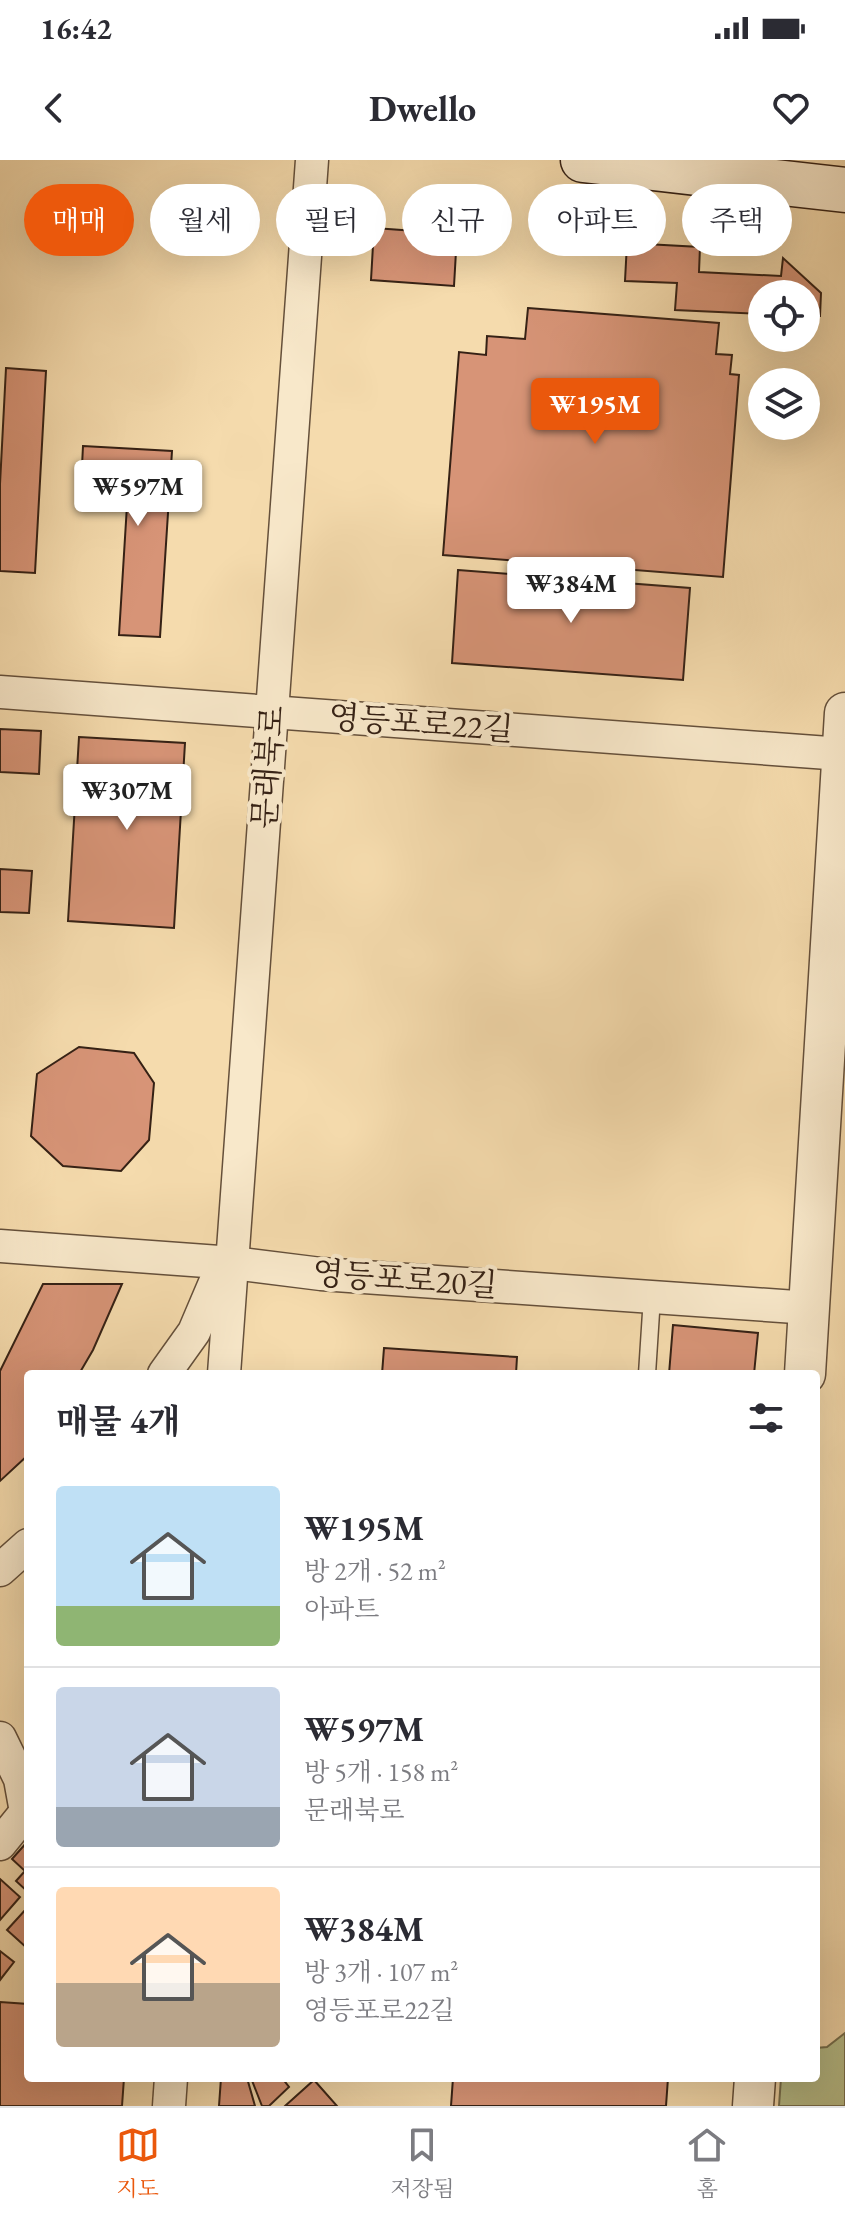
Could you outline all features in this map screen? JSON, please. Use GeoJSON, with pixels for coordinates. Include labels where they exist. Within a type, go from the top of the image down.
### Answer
{"type":"FeatureCollection","features":[{"type":"Feature","properties":{"kind":"main road"},"geometry":{"type":"LineString","coordinates":[[583,160],[845,190]]}},
{"type":"Feature","properties":{"kind":"street","name":"문래북로"},"geometry":{"type":"LineString","coordinates":[[224,1370],[312,160]]}},
{"type":"Feature","properties":{"kind":"street","name":"영등포로22길"},"geometry":{"type":"LineString","coordinates":[[0,692],[842,754]]}},
{"type":"Feature","properties":{"kind":"street"},"geometry":{"type":"LineString","coordinates":[[805,1370],[845,713]]}},
{"type":"Feature","properties":{"kind":"street","name":"영등포로20길"},"geometry":{"type":"LineString","coordinates":[[0,1246],[233,1263],[321,1274],[810,1308]]}},
{"type":"Feature","properties":{"kind":"street"},"geometry":{"type":"LineString","coordinates":[[167,1370],[194,1332],[220,1271],[233,1263]]}},
{"type":"Feature","properties":{"kind":"street"},"geometry":{"type":"LineString","coordinates":[[0,1570],[24,1550]]}},
{"type":"Feature","properties":{"kind":"street"},"geometry":{"type":"LineString","coordinates":[[0,1738],[20,1779],[24,1798]]}},
{"type":"Feature","properties":{"kind":"street"},"geometry":{"type":"LineString","coordinates":[[0,1844],[24,1816]]}},
{"type":"Feature","properties":{"kind":"street"},"geometry":{"type":"LineString","coordinates":[[169,2106],[171,2082]]}},
{"type":"Feature","properties":{"kind":"street"},"geometry":{"type":"LineString","coordinates":[[753,2106],[755,2082]]}},
{"type":"Feature","properties":{"kind":"lane"},"geometry":{"type":"LineString","coordinates":[[647,1370],[652,1297]]}},
{"type":"Feature","properties":{"kind":"green space"},"geometry":{"type":"Polygon","coordinates":[[[845,2033],[845,2106],[779,2106],[781,2082],[820,2082],[820,2048],[827,2047],[845,2033]]]}},
{"type":"Feature","properties":{"kind":"building"},"geometry":{"type":"Polygon","coordinates":[[[386,229],[402,230],[402,256],[456,256],[454,286],[371,280],[372,256],[386,256],[386,229]]]}},
{"type":"Feature","properties":{"kind":"building"},"geometry":{"type":"Polygon","coordinates":[[[666,245],[682,246],[682,256],[700,256],[699,272],[781,276],[783,258],[807,280],[748,280],[748,313],[675,310],[677,283],[625,281],[626,256],[666,256],[666,245]]]}},
{"type":"Feature","properties":{"kind":"building"},"geometry":{"type":"Polygon","coordinates":[[[528,308],[719,323],[716,354],[732,355],[730,374],[739,375],[723,577],[443,555],[459,352],[486,355],[487,336],[525,339],[528,308]]]}},
{"type":"Feature","properties":{"kind":"building"},"geometry":{"type":"Polygon","coordinates":[[[6,368],[46,371],[35,573],[0,571],[0,484],[6,368]]]}},
{"type":"Feature","properties":{"kind":"building"},"geometry":{"type":"Polygon","coordinates":[[[83,446],[172,451],[160,637],[119,635],[128,489],[81,486],[83,446]]]}},
{"type":"Feature","properties":{"kind":"building"},"geometry":{"type":"Polygon","coordinates":[[[458,570],[690,588],[683,680],[452,663],[458,570]]]}},
{"type":"Feature","properties":{"kind":"building"},"geometry":{"type":"Polygon","coordinates":[[[0,729],[41,731],[39,774],[0,772],[0,729]]]}},
{"type":"Feature","properties":{"kind":"building"},"geometry":{"type":"Polygon","coordinates":[[[79,737],[185,743],[174,928],[68,921],[79,737]]]}},
{"type":"Feature","properties":{"kind":"building"},"geometry":{"type":"Polygon","coordinates":[[[0,869],[32,871],[29,913],[0,912],[0,869]]]}},
{"type":"Feature","properties":{"kind":"building"},"geometry":{"type":"Polygon","coordinates":[[[79,1047],[134,1053],[154,1083],[149,1140],[121,1171],[63,1166],[31,1136],[37,1074],[79,1047]]]}},
{"type":"Feature","properties":{"kind":"building"},"geometry":{"type":"Polygon","coordinates":[[[43,1284],[122,1284],[81,1370],[24,1370],[24,1459],[0,1481],[0,1371],[43,1284]]]}},
{"type":"Feature","properties":{"kind":"building"},"geometry":{"type":"Polygon","coordinates":[[[673,1325],[758,1333],[754,1370],[669,1370],[673,1325]]]}},
{"type":"Feature","properties":{"kind":"building"},"geometry":{"type":"Polygon","coordinates":[[[384,1348],[517,1357],[516,1370],[382,1370],[384,1348]]]}},
{"type":"Feature","properties":{"kind":"building"},"geometry":{"type":"Polygon","coordinates":[[[24,1846],[24,1870],[12,1859],[24,1846]]]}},
{"type":"Feature","properties":{"kind":"building"},"geometry":{"type":"Polygon","coordinates":[[[24,1872],[24,1888],[16,1881],[24,1872]]]}},
{"type":"Feature","properties":{"kind":"building"},"geometry":{"type":"Polygon","coordinates":[[[0,1879],[20,1897],[0,1920],[0,1879]]]}},
{"type":"Feature","properties":{"kind":"building"},"geometry":{"type":"Polygon","coordinates":[[[24,1911],[24,1945],[7,1930],[24,1911]]]}},
{"type":"Feature","properties":{"kind":"building"},"geometry":{"type":"Polygon","coordinates":[[[0,1951],[14,1962],[0,1980],[0,1951]]]}},
{"type":"Feature","properties":{"kind":"building"},"geometry":{"type":"Polygon","coordinates":[[[0,2002],[24,2004],[24,2082],[124,2082],[122,2106],[0,2106],[0,2002]]]}},
{"type":"Feature","properties":{"kind":"building"},"geometry":{"type":"Polygon","coordinates":[[[221,2082],[248,2082],[255,2106],[219,2106],[221,2082]]]}},
{"type":"Feature","properties":{"kind":"building"},"geometry":{"type":"Polygon","coordinates":[[[253,2082],[285,2082],[289,2087],[269,2106],[262,2106],[253,2082]]]}},
{"type":"Feature","properties":{"kind":"building"},"geometry":{"type":"Polygon","coordinates":[[[312,2082],[316,2082],[337,2106],[285,2106],[312,2082]]]}},
{"type":"Feature","properties":{"kind":"building"},"geometry":{"type":"Polygon","coordinates":[[[453,2082],[668,2082],[666,2106],[451,2106],[453,2082]]]}}]}
